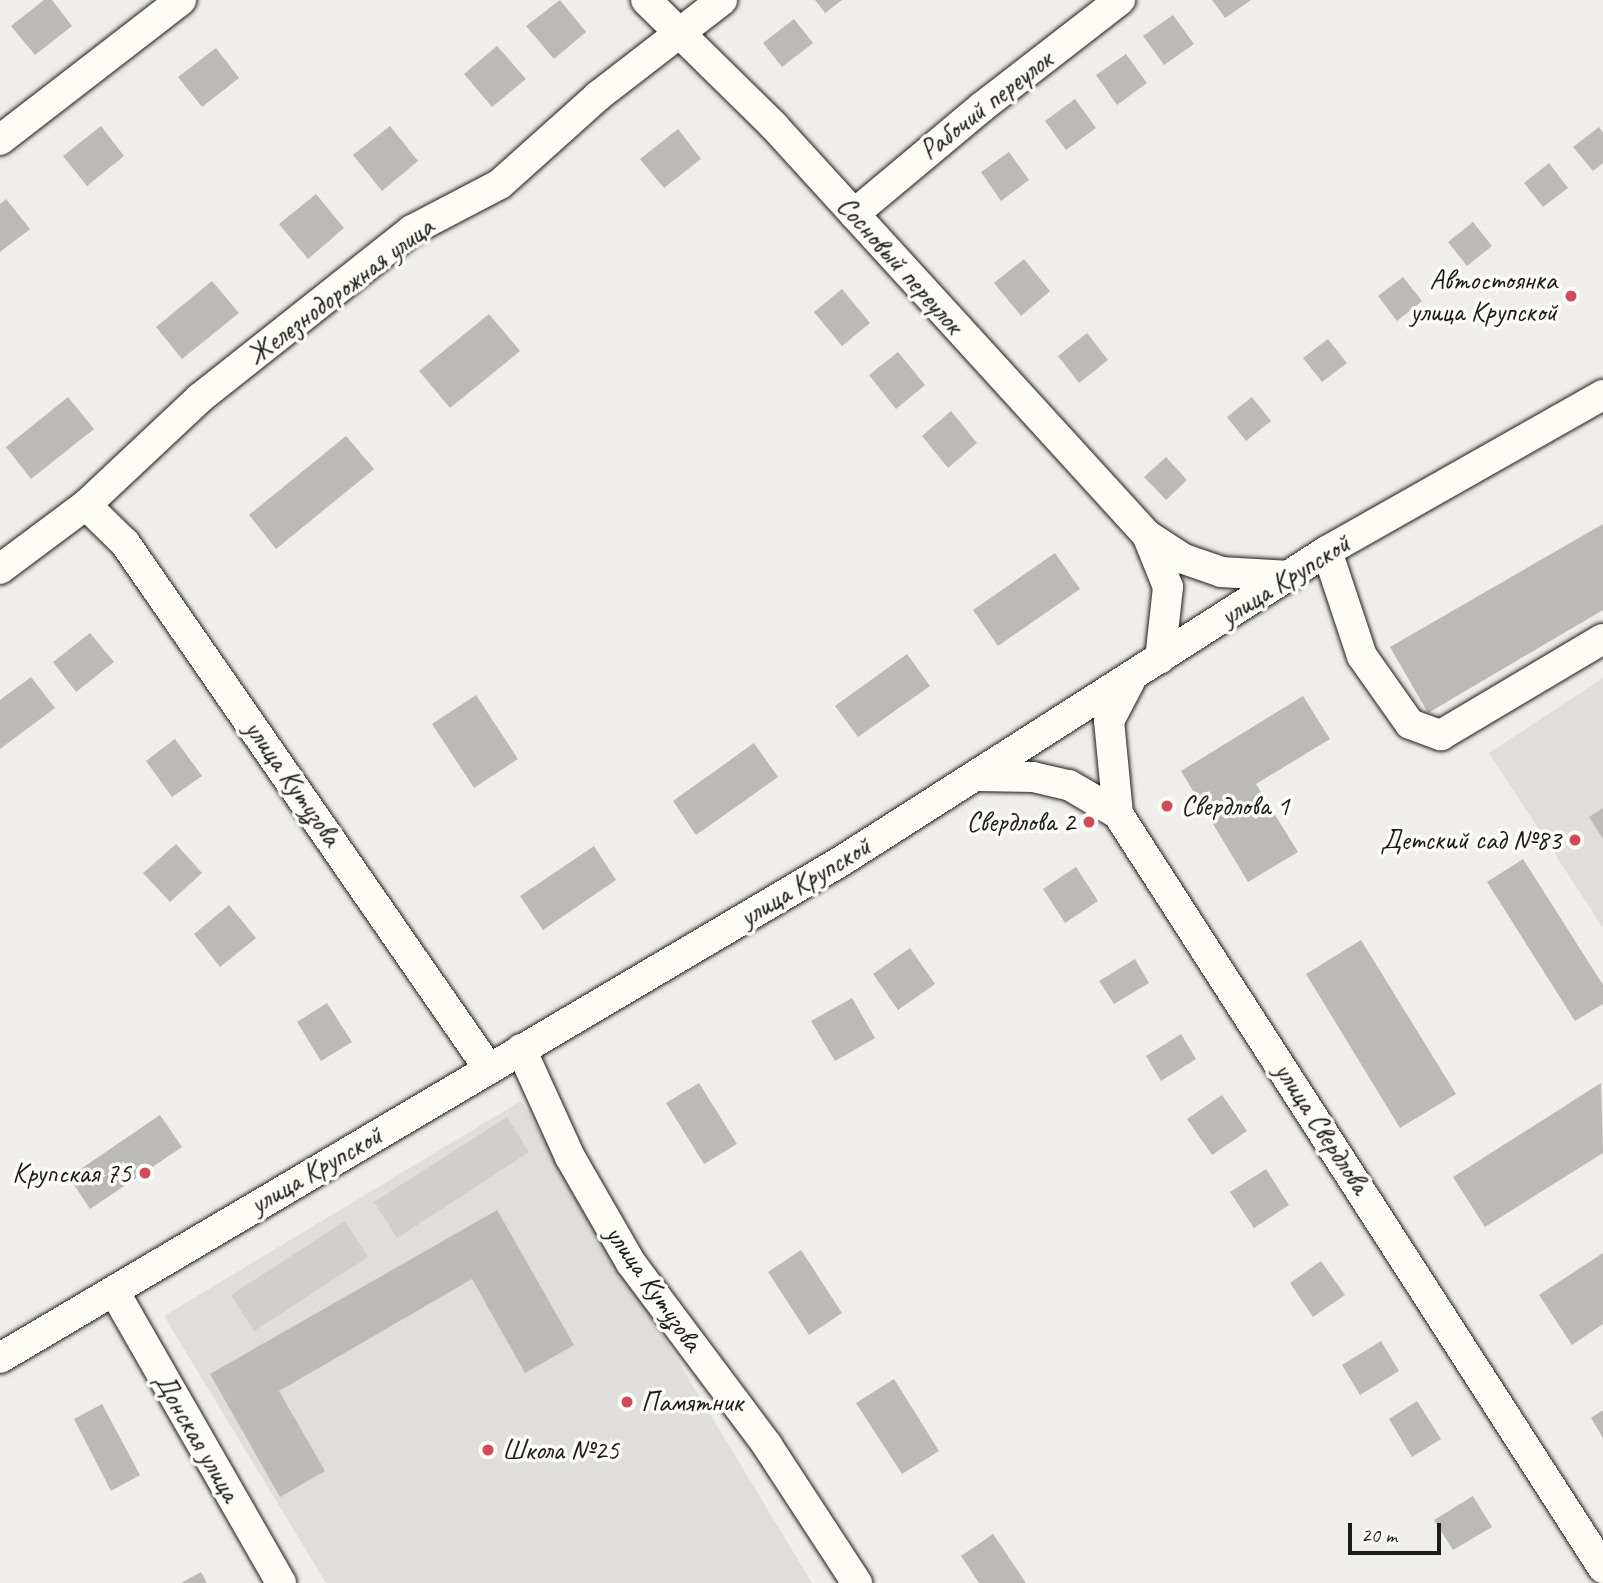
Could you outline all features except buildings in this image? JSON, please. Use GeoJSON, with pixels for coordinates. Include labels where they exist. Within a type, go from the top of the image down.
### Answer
{"type":"FeatureCollection","features":[{"type":"Feature","properties":{"kind":"street"},"geometry":{"type":"LineString","coordinates":[[0,141],[181,0]]}},
{"type":"Feature","properties":{"kind":"street","name":"Сосновый переулок"},"geometry":{"type":"LineString","coordinates":[[646,0],[774,126],[1147,535],[1184,559],[1221,572],[1290,576]]}},
{"type":"Feature","properties":{"kind":"street","name":"Железнодорожная улица"},"geometry":{"type":"LineString","coordinates":[[0,569],[86,505],[200,398],[412,230],[500,184],[677,31],[722,0]]}},
{"type":"Feature","properties":{"kind":"street","name":"Рабочий переулок"},"geometry":{"type":"LineString","coordinates":[[854,214],[982,107],[1120,0]]}},
{"type":"Feature","properties":{"kind":"street","name":"улица Крупской"},"geometry":{"type":"LineString","coordinates":[[0,1358],[979,776],[1327,551],[1603,396]]}},
{"type":"Feature","properties":{"kind":"street","name":"улица Кутузова"},"geometry":{"type":"LineString","coordinates":[[86,505],[125,542],[489,1069]]}},
{"type":"Feature","properties":{"kind":"street","name":"Сосновый переулок"},"geometry":{"type":"LineString","coordinates":[[1147,535],[1168,587],[1160,659]]}},
{"type":"Feature","properties":{"kind":"street"},"geometry":{"type":"LineString","coordinates":[[1327,551],[1362,656],[1410,724],[1441,735],[1603,639]]}},
{"type":"Feature","properties":{"kind":"street"},"geometry":{"type":"LineString","coordinates":[[1118,814],[1109,721],[1132,678]]}},
{"type":"Feature","properties":{"kind":"street","name":"улица Свердлова"},"geometry":{"type":"LineString","coordinates":[[979,776],[1033,776],[1069,785],[1118,814],[1603,1568]]}},
{"type":"Feature","properties":{"kind":"street","name":"улица Кутузова"},"geometry":{"type":"LineString","coordinates":[[521,1048],[570,1157],[631,1263],[768,1445],[857,1583]]}},
{"type":"Feature","properties":{"kind":"street","name":"Донская улица"},"geometry":{"type":"LineString","coordinates":[[114,1291],[281,1583]]}},
{"type":"Feature","properties":{"kind":"shaded area","name":"Детский сад №83"},"geometry":{"type":"Polygon","coordinates":[[[1603,678],[1603,928],[1489,753],[1603,678]]]}},
{"type":"Feature","properties":{"kind":"shaded area","name":"Школа №25"},"geometry":{"type":"Polygon","coordinates":[[[521,1101],[812,1583],[326,1583],[164,1316],[521,1101]]]}},
{"type":"Feature","properties":{"kind":"shaded area"},"geometry":{"type":"Polygon","coordinates":[[[507,1117],[529,1152],[397,1238],[374,1202],[507,1117]]]}},
{"type":"Feature","properties":{"kind":"shaded area"},"geometry":{"type":"Polygon","coordinates":[[[345,1221],[368,1257],[254,1331],[231,1295],[345,1221]]]}},
{"type":"Feature","properties":{"kind":"place","name":"Автостоянка улица Крупской"},"geometry":{"type":"Point","coordinates":[1571,296]}},
{"type":"Feature","properties":{"kind":"place","name":"Свердлова 1"},"geometry":{"type":"Point","coordinates":[1167,806]}},
{"type":"Feature","properties":{"kind":"place","name":"Свердлова 2"},"geometry":{"type":"Point","coordinates":[1089,822]}},
{"type":"Feature","properties":{"kind":"place","name":"Детский сад №83"},"geometry":{"type":"Point","coordinates":[1575,840]}},
{"type":"Feature","properties":{"kind":"place","name":"Крупская 75"},"geometry":{"type":"Point","coordinates":[145,1173]}},
{"type":"Feature","properties":{"kind":"place","name":"Памятник"},"geometry":{"type":"Point","coordinates":[627,1402]}},
{"type":"Feature","properties":{"kind":"place","name":"Школа №25"},"geometry":{"type":"Point","coordinates":[488,1450]}}]}
